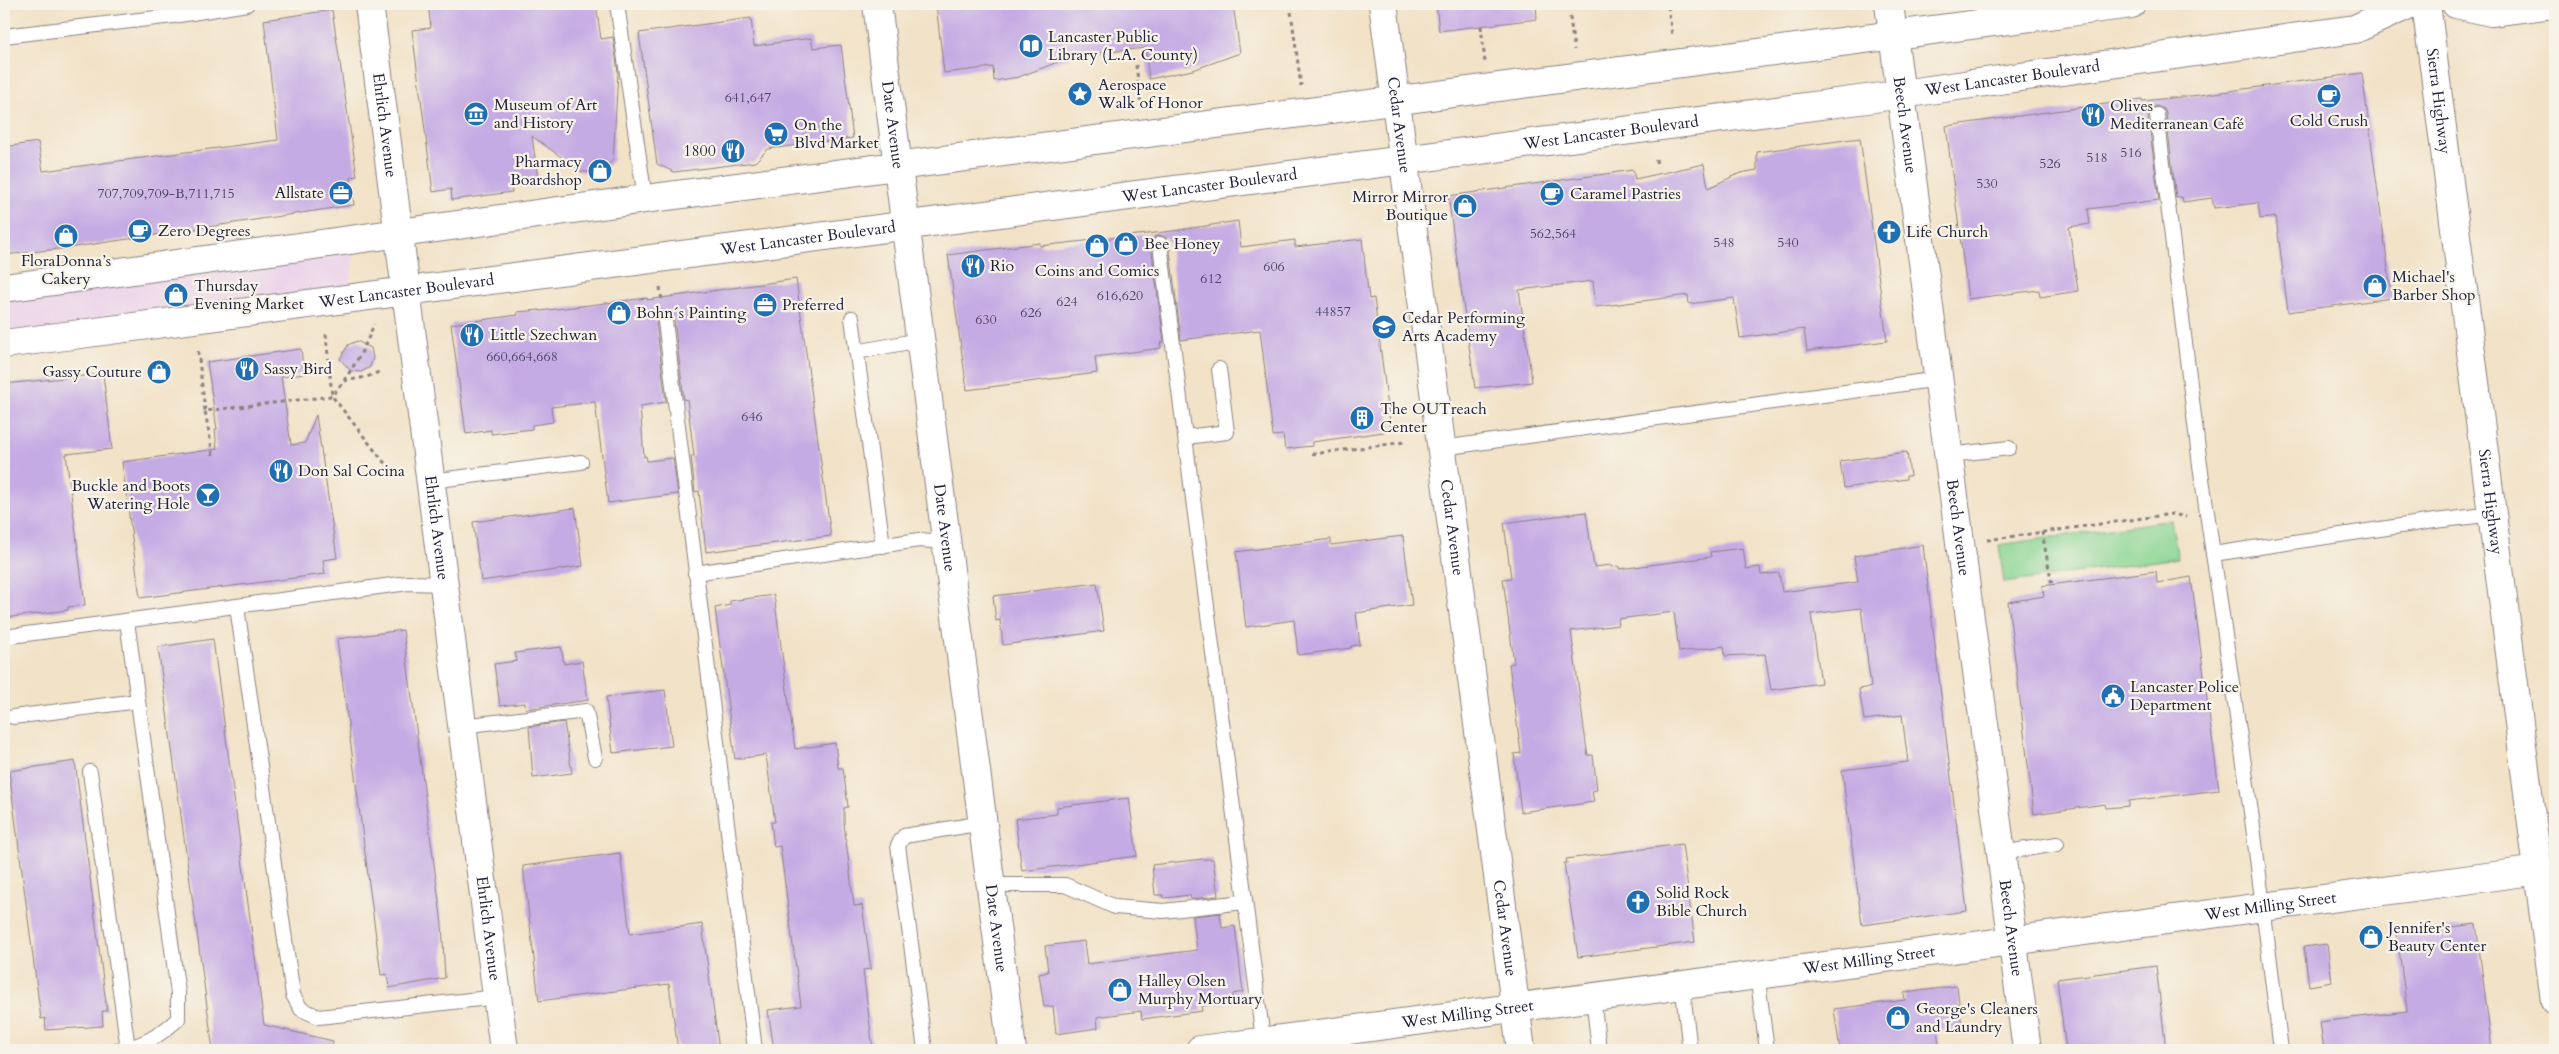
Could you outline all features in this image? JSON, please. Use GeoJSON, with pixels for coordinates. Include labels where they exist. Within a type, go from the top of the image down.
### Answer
{"type":"FeatureCollection","features":[{"type":"Feature","properties":{"kind":"street","name":"Ehrlich Avenue"},"geometry":{"type":"LineString","coordinates":[[369,4],[504,1050]]}},
{"type":"Feature","properties":{"kind":"street","name":"Date Avenue"},"geometry":{"type":"LineString","coordinates":[[876,4],[1012,1050]]}},
{"type":"Feature","properties":{"kind":"street","name":"Cedar Avenue"},"geometry":{"type":"LineString","coordinates":[[1382,4],[1521,1050]]}},
{"type":"Feature","properties":{"kind":"street","name":"Beech Avenue"},"geometry":{"type":"LineString","coordinates":[[1889,4],[1962,544],[2027,1050]]}},
{"type":"Feature","properties":{"kind":"street"},"geometry":{"type":"LineString","coordinates":[[4,288],[645,199],[1395,101],[1894,33],[2131,4]]}},
{"type":"Feature","properties":{"kind":"street","name":"West Lancaster Boulevard"},"geometry":{"type":"LineString","coordinates":[[4,344],[1902,94],[2355,28],[2410,4]]}},
{"type":"Feature","properties":{"kind":"street","name":"Sierra Highway"},"geometry":{"type":"LineString","coordinates":[[2426,4],[2555,1001]]}},
{"type":"Feature","properties":{"kind":"street"},"geometry":{"type":"LineString","coordinates":[[2456,4],[2491,12],[2553,4]]}},
{"type":"Feature","properties":{"kind":"street","name":"West Milling Street"},"geometry":{"type":"LineString","coordinates":[[1200,1050],[1264,1046],[1682,984],[2539,870]]}},
{"type":"Feature","properties":{"kind":"lane"},"geometry":{"type":"LineString","coordinates":[[4,36],[172,10],[247,4]]}},
{"type":"Feature","properties":{"kind":"lane"},"geometry":{"type":"LineString","coordinates":[[617,4],[645,199]]}},
{"type":"Feature","properties":{"kind":"lane"},"geometry":{"type":"LineString","coordinates":[[2157,115],[2208,521],[2252,819],[2281,1050]]}},
{"type":"Feature","properties":{"kind":"lane"},"geometry":{"type":"LineString","coordinates":[[1160,244],[1264,1046]]}},
{"type":"Feature","properties":{"kind":"lane"},"geometry":{"type":"LineString","coordinates":[[852,318],[883,546]]}},
{"type":"Feature","properties":{"kind":"lane"},"geometry":{"type":"LineString","coordinates":[[665,321],[755,1050]]}},
{"type":"Feature","properties":{"kind":"lane"},"geometry":{"type":"LineString","coordinates":[[856,352],[920,340]]}},
{"type":"Feature","properties":{"kind":"lane"},"geometry":{"type":"LineString","coordinates":[[1186,438],[1227,432],[1219,369]]}},
{"type":"Feature","properties":{"kind":"lane"},"geometry":{"type":"LineString","coordinates":[[1442,448],[1939,379]]}},
{"type":"Feature","properties":{"kind":"lane"},"geometry":{"type":"LineString","coordinates":[[1949,455],[2009,448]]}},
{"type":"Feature","properties":{"kind":"lane"},"geometry":{"type":"LineString","coordinates":[[432,481],[581,462]]}},
{"type":"Feature","properties":{"kind":"lane"},"geometry":{"type":"LineString","coordinates":[[2213,554],[2426,522],[2493,514]]}},
{"type":"Feature","properties":{"kind":"lane"},"geometry":{"type":"LineString","coordinates":[[695,573],[919,540],[945,542]]}},
{"type":"Feature","properties":{"kind":"lane"},"geometry":{"type":"LineString","coordinates":[[4,637],[408,583],[445,584]]}},
{"type":"Feature","properties":{"kind":"lane"},"geometry":{"type":"LineString","coordinates":[[237,607],[293,995],[301,1009],[319,1017],[497,997]]}},
{"type":"Feature","properties":{"kind":"lane"},"geometry":{"type":"LineString","coordinates":[[90,772],[122,1050],[156,1038],[178,1019],[178,993],[127,621]]}},
{"type":"Feature","properties":{"kind":"lane"},"geometry":{"type":"LineString","coordinates":[[13,718],[138,701]]}},
{"type":"Feature","properties":{"kind":"lane"},"geometry":{"type":"LineString","coordinates":[[462,726],[586,711],[595,758]]}},
{"type":"Feature","properties":{"kind":"lane"},"geometry":{"type":"LineString","coordinates":[[925,1050],[898,845],[904,836],[983,823]]}},
{"type":"Feature","properties":{"kind":"lane"},"geometry":{"type":"LineString","coordinates":[[2001,853],[2057,844]]}},
{"type":"Feature","properties":{"kind":"lane"},"geometry":{"type":"LineString","coordinates":[[991,885],[1065,885],[1115,908],[1163,911],[1244,902]]}},
{"type":"Feature","properties":{"kind":"lane"},"geometry":{"type":"LineString","coordinates":[[1757,974],[1767,1050]]}},
{"type":"Feature","properties":{"kind":"lane"},"geometry":{"type":"LineString","coordinates":[[1682,984],[1690,1050]]}},
{"type":"Feature","properties":{"kind":"lane"},"geometry":{"type":"LineString","coordinates":[[1592,997],[1598,1050]]}},
{"type":"Feature","properties":{"kind":"path"},"geometry":{"type":"LineString","coordinates":[[1290,4],[1301,86]]}},
{"type":"Feature","properties":{"kind":"path"},"geometry":{"type":"LineString","coordinates":[[1570,16],[1574,51]]}},
{"type":"Feature","properties":{"kind":"path"},"geometry":{"type":"LineString","coordinates":[[1481,26],[1485,62]]}},
{"type":"Feature","properties":{"kind":"path"},"geometry":{"type":"LineString","coordinates":[[1136,65],[1142,106]]}},
{"type":"Feature","properties":{"kind":"path"},"geometry":{"type":"LineString","coordinates":[[1656,159],[1657,167]]}},
{"type":"Feature","properties":{"kind":"path"},"geometry":{"type":"LineString","coordinates":[[205,411],[332,396],[344,381],[367,344],[376,319]]}},
{"type":"Feature","properties":{"kind":"path"},"geometry":{"type":"LineString","coordinates":[[326,334],[332,396],[394,475]]}},
{"type":"Feature","properties":{"kind":"path"},"geometry":{"type":"LineString","coordinates":[[198,351],[205,411],[213,455]]}},
{"type":"Feature","properties":{"kind":"path"},"geometry":{"type":"LineString","coordinates":[[344,381],[367,377],[381,371]]}},
{"type":"Feature","properties":{"kind":"path"},"geometry":{"type":"LineString","coordinates":[[1312,454],[1406,442]]}},
{"type":"Feature","properties":{"kind":"path"},"geometry":{"type":"LineString","coordinates":[[1962,544],[2172,514],[2208,521]]}},
{"type":"Feature","properties":{"kind":"path"},"geometry":{"type":"LineString","coordinates":[[2042,532],[2052,585]]}},
{"type":"Feature","properties":{"kind":"shaded area","name":"Thursday Evening Market"},"geometry":{"type":"Polygon","coordinates":[[[354,253],[348,291],[4,337],[4,300],[354,253]]]}},
{"type":"Feature","properties":{"kind":"green space"},"geometry":{"type":"Polygon","coordinates":[[[2171,520],[2178,558],[2004,583],[1999,545],[2171,520]]]}},
{"type":"Feature","properties":{"kind":"building"},"geometry":{"type":"Polygon","coordinates":[[[428,4],[596,4],[601,39],[613,37],[618,72],[613,160],[602,172],[582,172],[532,136],[538,179],[511,183],[512,192],[452,200],[451,189],[433,192],[412,30],[431,28],[428,4]]]}},
{"type":"Feature","properties":{"kind":"building","name":"Lancaster Public Library (L.A. County)"},"geometry":{"type":"Polygon","coordinates":[[[936,4],[1233,4],[1240,53],[1193,70],[1149,79],[1145,48],[1073,56],[1019,77],[994,81],[993,67],[944,73],[936,4]]]}},
{"type":"Feature","properties":{"kind":"building"},"geometry":{"type":"Polygon","coordinates":[[[1436,4],[1536,4],[1537,19],[1439,31],[1436,4]]]}},
{"type":"Feature","properties":{"kind":"building"},"geometry":{"type":"Polygon","coordinates":[[[332,10],[357,176],[351,177],[354,205],[68,248],[4,255],[4,147],[38,142],[43,171],[278,140],[264,20],[332,10]]]}},
{"type":"Feature","properties":{"kind":"building"},"geometry":{"type":"Polygon","coordinates":[[[751,18],[754,46],[811,38],[813,48],[841,45],[853,138],[768,149],[755,162],[674,172],[657,164],[639,33],[751,18]]]}},
{"type":"Feature","properties":{"kind":"building"},"geometry":{"type":"Polygon","coordinates":[[[2362,73],[2392,298],[2288,312],[2276,217],[2260,219],[2258,203],[2214,208],[2212,198],[2183,202],[2182,197],[2176,198],[2166,114],[2164,109],[2156,106],[2151,108],[2148,116],[2159,200],[2088,209],[2090,224],[2069,227],[2078,291],[2040,297],[2039,290],[1968,299],[1946,126],[2142,99],[2142,101],[2200,95],[2362,73]]]}},
{"type":"Feature","properties":{"kind":"building"},"geometry":{"type":"Polygon","coordinates":[[[1860,138],[1887,341],[1807,351],[1804,329],[1740,338],[1734,298],[1689,304],[1688,295],[1596,307],[1593,281],[1519,290],[1532,382],[1475,388],[1448,196],[1633,170],[1635,179],[1704,164],[1708,188],[1740,173],[1757,170],[1757,152],[1860,138]]]}},
{"type":"Feature","properties":{"kind":"building"},"geometry":{"type":"Polygon","coordinates":[[[1238,221],[1241,247],[1295,240],[1295,247],[1362,239],[1369,299],[1374,298],[1391,431],[1312,442],[1312,446],[1285,449],[1283,435],[1273,436],[1260,330],[1181,340],[1169,243],[1167,238],[1159,235],[1154,237],[1151,245],[1164,342],[1160,343],[1161,348],[1095,357],[1097,373],[967,390],[948,255],[1040,243],[1040,246],[1173,231],[1238,221]]]}},
{"type":"Feature","properties":{"kind":"building"},"geometry":{"type":"Polygon","coordinates":[[[796,279],[831,536],[706,552],[699,491],[695,492],[691,456],[694,456],[687,399],[684,400],[674,320],[668,313],[659,314],[656,322],[666,402],[640,406],[644,457],[646,456],[647,461],[673,458],[678,494],[608,503],[595,402],[551,407],[553,422],[532,425],[532,429],[491,434],[491,430],[466,434],[451,324],[518,315],[517,312],[647,298],[647,300],[796,279]]]}},
{"type":"Feature","properties":{"kind":"building"},"geometry":{"type":"Polygon","coordinates":[[[357,341],[371,348],[373,358],[370,367],[361,372],[351,371],[340,359],[348,345],[357,341]]]}},
{"type":"Feature","properties":{"kind":"building"},"geometry":{"type":"Polygon","coordinates":[[[301,349],[304,374],[281,377],[291,445],[305,443],[316,415],[337,558],[323,560],[325,574],[140,598],[122,462],[217,449],[215,429],[217,429],[207,362],[301,349]]]}},
{"type":"Feature","properties":{"kind":"building"},"geometry":{"type":"Polygon","coordinates":[[[103,374],[112,449],[66,454],[85,605],[68,607],[68,610],[4,618],[4,384],[103,374]]]}},
{"type":"Feature","properties":{"kind":"building"},"geometry":{"type":"Polygon","coordinates":[[[1907,452],[1910,476],[1906,476],[1906,479],[1844,488],[1840,461],[1907,452]]]}},
{"type":"Feature","properties":{"kind":"building"},"geometry":{"type":"Polygon","coordinates":[[[575,508],[583,566],[481,581],[473,522],[575,508]]]}},
{"type":"Feature","properties":{"kind":"building"},"geometry":{"type":"Polygon","coordinates":[[[1586,512],[1594,567],[1611,565],[1611,567],[1619,566],[1619,569],[1711,557],[1710,552],[1743,548],[1746,569],[1760,567],[1761,575],[1779,573],[1782,592],[1858,582],[1854,556],[1923,545],[1967,911],[1862,925],[1842,770],[1908,762],[1902,715],[1864,720],[1859,689],[1871,687],[1861,608],[1811,614],[1821,683],[1771,690],[1765,654],[1725,656],[1724,646],[1679,652],[1674,612],[1618,619],[1619,625],[1571,631],[1586,744],[1588,755],[1593,755],[1597,790],[1592,791],[1594,802],[1521,812],[1514,754],[1521,753],[1509,664],[1514,663],[1503,579],[1511,578],[1504,523],[1586,512]]]}},
{"type":"Feature","properties":{"kind":"building"},"geometry":{"type":"Polygon","coordinates":[[[1403,536],[1412,605],[1356,613],[1360,645],[1351,646],[1351,648],[1298,655],[1294,620],[1246,627],[1236,552],[1331,539],[1331,545],[1403,536]]]}},
{"type":"Feature","properties":{"kind":"building","name":"Lancaster Police Department"},"geometry":{"type":"Polygon","coordinates":[[[2156,571],[2157,583],[2191,577],[2219,790],[2129,801],[2129,806],[2106,808],[2105,804],[2034,814],[2008,602],[2044,596],[2042,586],[2156,571]]]}},
{"type":"Feature","properties":{"kind":"building"},"geometry":{"type":"Polygon","coordinates":[[[1097,583],[1104,631],[1003,645],[1000,620],[996,621],[993,596],[1097,583]]]}},
{"type":"Feature","properties":{"kind":"building"},"geometry":{"type":"Polygon","coordinates":[[[774,595],[795,749],[835,743],[838,768],[843,768],[848,807],[844,808],[844,824],[854,906],[862,905],[871,969],[863,970],[873,1050],[774,1050],[768,1010],[801,1006],[780,846],[774,847],[771,822],[775,822],[766,755],[735,759],[715,608],[730,605],[730,601],[774,595]]]}},
{"type":"Feature","properties":{"kind":"building"},"geometry":{"type":"Polygon","coordinates":[[[403,630],[442,924],[445,978],[389,988],[387,974],[381,975],[337,639],[403,630]]]}},
{"type":"Feature","properties":{"kind":"building"},"geometry":{"type":"Polygon","coordinates":[[[213,639],[264,1025],[333,1041],[332,1050],[213,1050],[158,647],[213,639]]]}},
{"type":"Feature","properties":{"kind":"building"},"geometry":{"type":"Polygon","coordinates":[[[561,647],[564,664],[582,661],[588,700],[526,709],[525,703],[500,706],[494,664],[517,661],[515,653],[561,647]]]}},
{"type":"Feature","properties":{"kind":"building"},"geometry":{"type":"Polygon","coordinates":[[[665,690],[672,746],[613,753],[606,697],[665,690]]]}},
{"type":"Feature","properties":{"kind":"building"},"geometry":{"type":"Polygon","coordinates":[[[564,722],[572,773],[533,778],[529,727],[564,722]]]}},
{"type":"Feature","properties":{"kind":"building"},"geometry":{"type":"Polygon","coordinates":[[[75,761],[107,1011],[102,1011],[103,1026],[46,1030],[45,1018],[41,1019],[9,771],[75,761]]]}},
{"type":"Feature","properties":{"kind":"building"},"geometry":{"type":"Polygon","coordinates":[[[1129,798],[1137,856],[1022,871],[1015,819],[1057,814],[1057,807],[1129,798]]]}},
{"type":"Feature","properties":{"kind":"building"},"geometry":{"type":"Polygon","coordinates":[[[1682,844],[1695,942],[1578,957],[1564,863],[1567,863],[1566,859],[1682,844]]]}},
{"type":"Feature","properties":{"kind":"building"},"geometry":{"type":"Polygon","coordinates":[[[620,853],[630,934],[702,924],[719,1050],[678,1050],[669,984],[539,1001],[523,866],[620,853]]]}},
{"type":"Feature","properties":{"kind":"building"},"geometry":{"type":"Polygon","coordinates":[[[1213,859],[1218,896],[1191,899],[1190,895],[1164,898],[1163,895],[1155,895],[1152,865],[1213,859]]]}},
{"type":"Feature","properties":{"kind":"building","name":"Halley Olsen Murphy Mortuary"},"geometry":{"type":"Polygon","coordinates":[[[1220,913],[1222,928],[1235,926],[1243,992],[1233,994],[1233,1002],[1201,1006],[1202,1011],[1142,1019],[1141,1011],[1097,1017],[1098,1028],[1056,1034],[1053,1006],[1044,1007],[1039,974],[1048,972],[1045,946],[1084,941],[1087,964],[1197,950],[1193,916],[1220,913]]]}},
{"type":"Feature","properties":{"kind":"building"},"geometry":{"type":"Polygon","coordinates":[[[2476,924],[2492,1050],[2324,1050],[2320,1022],[2407,1011],[2397,934],[2476,924]]]}},
{"type":"Feature","properties":{"kind":"building"},"geometry":{"type":"Polygon","coordinates":[[[2327,944],[2332,982],[2309,986],[2304,947],[2327,944]]]}},
{"type":"Feature","properties":{"kind":"building"},"geometry":{"type":"Polygon","coordinates":[[[2156,966],[2166,1050],[2066,1050],[2057,979],[2156,966]]]}},
{"type":"Feature","properties":{"kind":"building","name":"George's Cleaners and Laundry"},"geometry":{"type":"Polygon","coordinates":[[[1957,986],[1962,1027],[1937,1030],[1940,1050],[1840,1050],[1834,1009],[1905,1000],[1904,993],[1957,986]]]}},
{"type":"Feature","properties":{"kind":"place","name":"Lancaster Public Library (L.A. County)"},"geometry":{"type":"Point","coordinates":[1031,46]}},
{"type":"Feature","properties":{"kind":"place","name":"Aerospace Walk of Honor"},"geometry":{"type":"Point","coordinates":[1080,94]}},
{"type":"Feature","properties":{"kind":"place","name":"Cold Crush"},"geometry":{"type":"Point","coordinates":[2329,96]}},
{"type":"Feature","properties":{"kind":"place","name":"Museum of Art and History"},"geometry":{"type":"Point","coordinates":[476,114]}},
{"type":"Feature","properties":{"kind":"place","name":"Olives Mediterranean Café"},"geometry":{"type":"Point","coordinates":[2093,115]}},
{"type":"Feature","properties":{"kind":"place","name":"On the Blvd Market"},"geometry":{"type":"Point","coordinates":[776,134]}},
{"type":"Feature","properties":{"kind":"place","name":"1800"},"geometry":{"type":"Point","coordinates":[733,151]}},
{"type":"Feature","properties":{"kind":"place","name":"Pharmacy Boardshop"},"geometry":{"type":"Point","coordinates":[600,171]}},
{"type":"Feature","properties":{"kind":"place","name":"Allstate"},"geometry":{"type":"Point","coordinates":[341,193]}},
{"type":"Feature","properties":{"kind":"place","name":"Caramel Pastries"},"geometry":{"type":"Point","coordinates":[1552,194]}},
{"type":"Feature","properties":{"kind":"place","name":"Mirror Mirror Boutique"},"geometry":{"type":"Point","coordinates":[1465,206]}},
{"type":"Feature","properties":{"kind":"place","name":"Zero Degrees"},"geometry":{"type":"Point","coordinates":[140,231]}},
{"type":"Feature","properties":{"kind":"place","name":"Life Church"},"geometry":{"type":"Point","coordinates":[1889,232]}},
{"type":"Feature","properties":{"kind":"place","name":"FloraDonna’s Cakery"},"geometry":{"type":"Point","coordinates":[66,236]}},
{"type":"Feature","properties":{"kind":"place","name":"Bee Honey"},"geometry":{"type":"Point","coordinates":[1126,244]}},
{"type":"Feature","properties":{"kind":"place","name":"Coins and Comics"},"geometry":{"type":"Point","coordinates":[1097,246]}},
{"type":"Feature","properties":{"kind":"place","name":"Rio"},"geometry":{"type":"Point","coordinates":[973,266]}},
{"type":"Feature","properties":{"kind":"place","name":"Michael's Barber Shop"},"geometry":{"type":"Point","coordinates":[2375,286]}},
{"type":"Feature","properties":{"kind":"place","name":"Thursday Evening Market"},"geometry":{"type":"Point","coordinates":[176,295]}},
{"type":"Feature","properties":{"kind":"place","name":"Preferred"},"geometry":{"type":"Point","coordinates":[765,305]}},
{"type":"Feature","properties":{"kind":"place","name":"Bohn´s Painting"},"geometry":{"type":"Point","coordinates":[619,313]}},
{"type":"Feature","properties":{"kind":"place","name":"Cedar Performing Arts Academy"},"geometry":{"type":"Point","coordinates":[1384,327]}},
{"type":"Feature","properties":{"kind":"place","name":"Little Szechwan"},"geometry":{"type":"Point","coordinates":[472,335]}},
{"type":"Feature","properties":{"kind":"place","name":"Sassy Bird"},"geometry":{"type":"Point","coordinates":[247,369]}},
{"type":"Feature","properties":{"kind":"place","name":"Gassy Couture"},"geometry":{"type":"Point","coordinates":[159,372]}},
{"type":"Feature","properties":{"kind":"place","name":"The OUTreach Center"},"geometry":{"type":"Point","coordinates":[1362,418]}},
{"type":"Feature","properties":{"kind":"place","name":"Don Sal Cocina"},"geometry":{"type":"Point","coordinates":[281,471]}},
{"type":"Feature","properties":{"kind":"place","name":"Buckle and Boots Watering Hole"},"geometry":{"type":"Point","coordinates":[208,495]}},
{"type":"Feature","properties":{"kind":"place","name":"Lancaster Police Department"},"geometry":{"type":"Point","coordinates":[2113,696]}},
{"type":"Feature","properties":{"kind":"place","name":"Solid Rock Bible Church"},"geometry":{"type":"Point","coordinates":[1638,902]}},
{"type":"Feature","properties":{"kind":"place","name":"Jennifer's Beauty Center"},"geometry":{"type":"Point","coordinates":[2371,937]}},
{"type":"Feature","properties":{"kind":"place","name":"Halley Olsen Murphy Mortuary"},"geometry":{"type":"Point","coordinates":[1120,990]}},
{"type":"Feature","properties":{"kind":"place","name":"George's Cleaners and Laundry"},"geometry":{"type":"Point","coordinates":[1898,1018]}}]}
